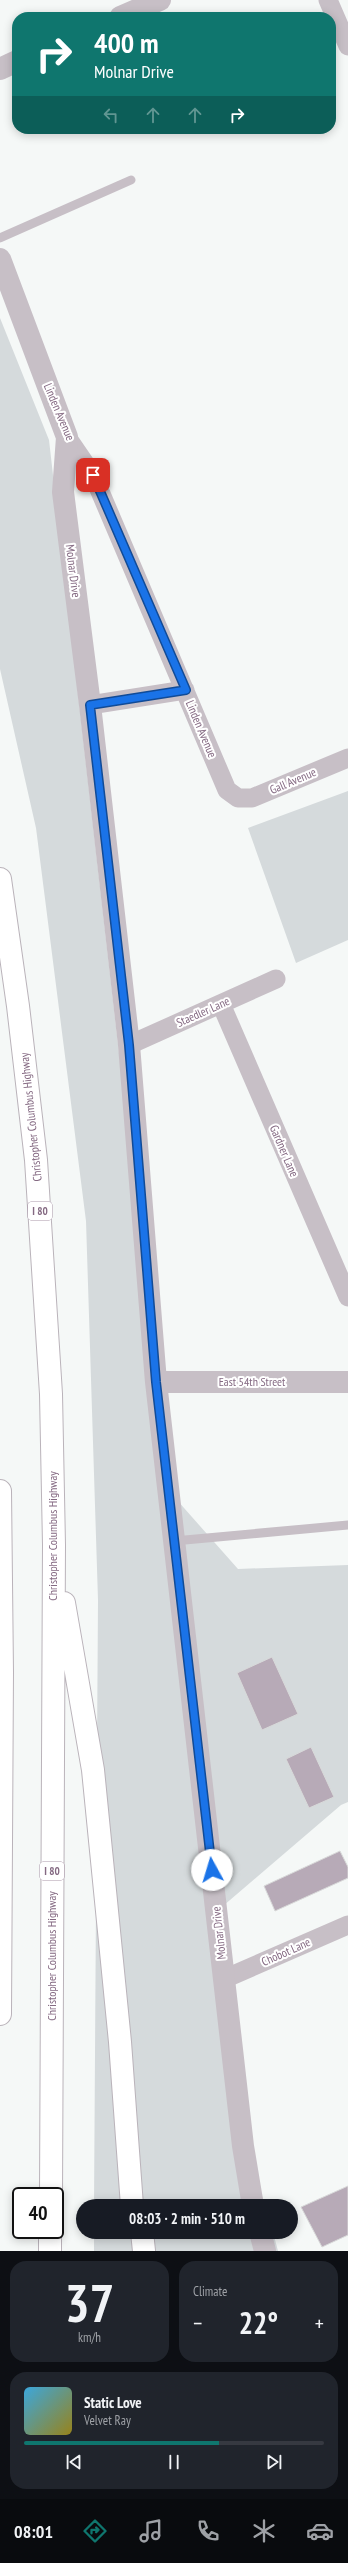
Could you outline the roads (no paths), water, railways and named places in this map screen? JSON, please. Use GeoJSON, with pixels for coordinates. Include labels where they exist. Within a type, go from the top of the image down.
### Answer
{"type":"FeatureCollection","features":[{"type":"Feature","properties":{"kind":"highway","name":"Christopher Columbus Highway"},"geometry":{"type":"LineString","coordinates":[[0,879],[27,1075],[42,1239],[51,1394],[54,1545],[51,2187]]}},
{"type":"Feature","properties":{"kind":"highway"},"geometry":{"type":"LineString","coordinates":[[0,1490],[2,1672],[0,2014]]}},
{"type":"Feature","properties":{"kind":"highway"},"geometry":{"type":"LineString","coordinates":[[54,1545],[93,1770],[120,2042],[138,2199]]}},
{"type":"Feature","properties":{"kind":"highway"},"geometry":{"type":"LineString","coordinates":[[120,2042],[131,2199]]}},
{"type":"Feature","properties":{"kind":"highway"},"geometry":{"type":"LineString","coordinates":[[50,2239],[50,2251]]}},
{"type":"Feature","properties":{"kind":"highway"},"geometry":{"type":"LineString","coordinates":[[135,2239],[136,2251]]}},
{"type":"Feature","properties":{"kind":"highway"},"geometry":{"type":"LineString","coordinates":[[143,2239],[144,2251]]}},
{"type":"Feature","properties":{"kind":"street"},"geometry":{"type":"LineString","coordinates":[[132,12],[160,0]]}},
{"type":"Feature","properties":{"kind":"street"},"geometry":{"type":"LineString","coordinates":[[328,0],[333,12]]}},
{"type":"Feature","properties":{"kind":"street"},"geometry":{"type":"LineString","coordinates":[[336,18],[348,46]]}},
{"type":"Feature","properties":{"kind":"street"},"geometry":{"type":"LineString","coordinates":[[0,69],[12,63]]}},
{"type":"Feature","properties":{"kind":"street","name":"Linden Avenue"},"geometry":{"type":"LineString","coordinates":[[0,259],[67,437],[93,475],[186,690],[227,790],[238,798]]}},
{"type":"Feature","properties":{"kind":"street","name":"Molnar Drive"},"geometry":{"type":"LineString","coordinates":[[67,437],[63,492],[90,705],[129,1045],[156,1382],[243,2146],[252,2199]]}},
{"type":"Feature","properties":{"kind":"street"},"geometry":{"type":"LineString","coordinates":[[90,705],[186,690]]}},
{"type":"Feature","properties":{"kind":"street","name":"Gall Avenue"},"geometry":{"type":"LineString","coordinates":[[238,798],[252,798],[348,758]]}},
{"type":"Feature","properties":{"kind":"street","name":"Staedler Lane"},"geometry":{"type":"LineString","coordinates":[[129,1045],[276,980]]}},
{"type":"Feature","properties":{"kind":"street","name":"Gardner Lane"},"geometry":{"type":"LineString","coordinates":[[221,1004],[348,1298]]}},
{"type":"Feature","properties":{"kind":"street","name":"East 54th Street"},"geometry":{"type":"LineString","coordinates":[[156,1382],[348,1382]]}},
{"type":"Feature","properties":{"kind":"street","name":"Chobot Lane"},"geometry":{"type":"LineString","coordinates":[[224,1979],[348,1925]]}},
{"type":"Feature","properties":{"kind":"street"},"geometry":{"type":"LineString","coordinates":[[262,2239],[265,2251]]}},
{"type":"Feature","properties":{"kind":"lane"},"geometry":{"type":"LineString","coordinates":[[0,238],[131,180]]}},
{"type":"Feature","properties":{"kind":"lane"},"geometry":{"type":"LineString","coordinates":[[174,1541],[348,1525]]}}]}
